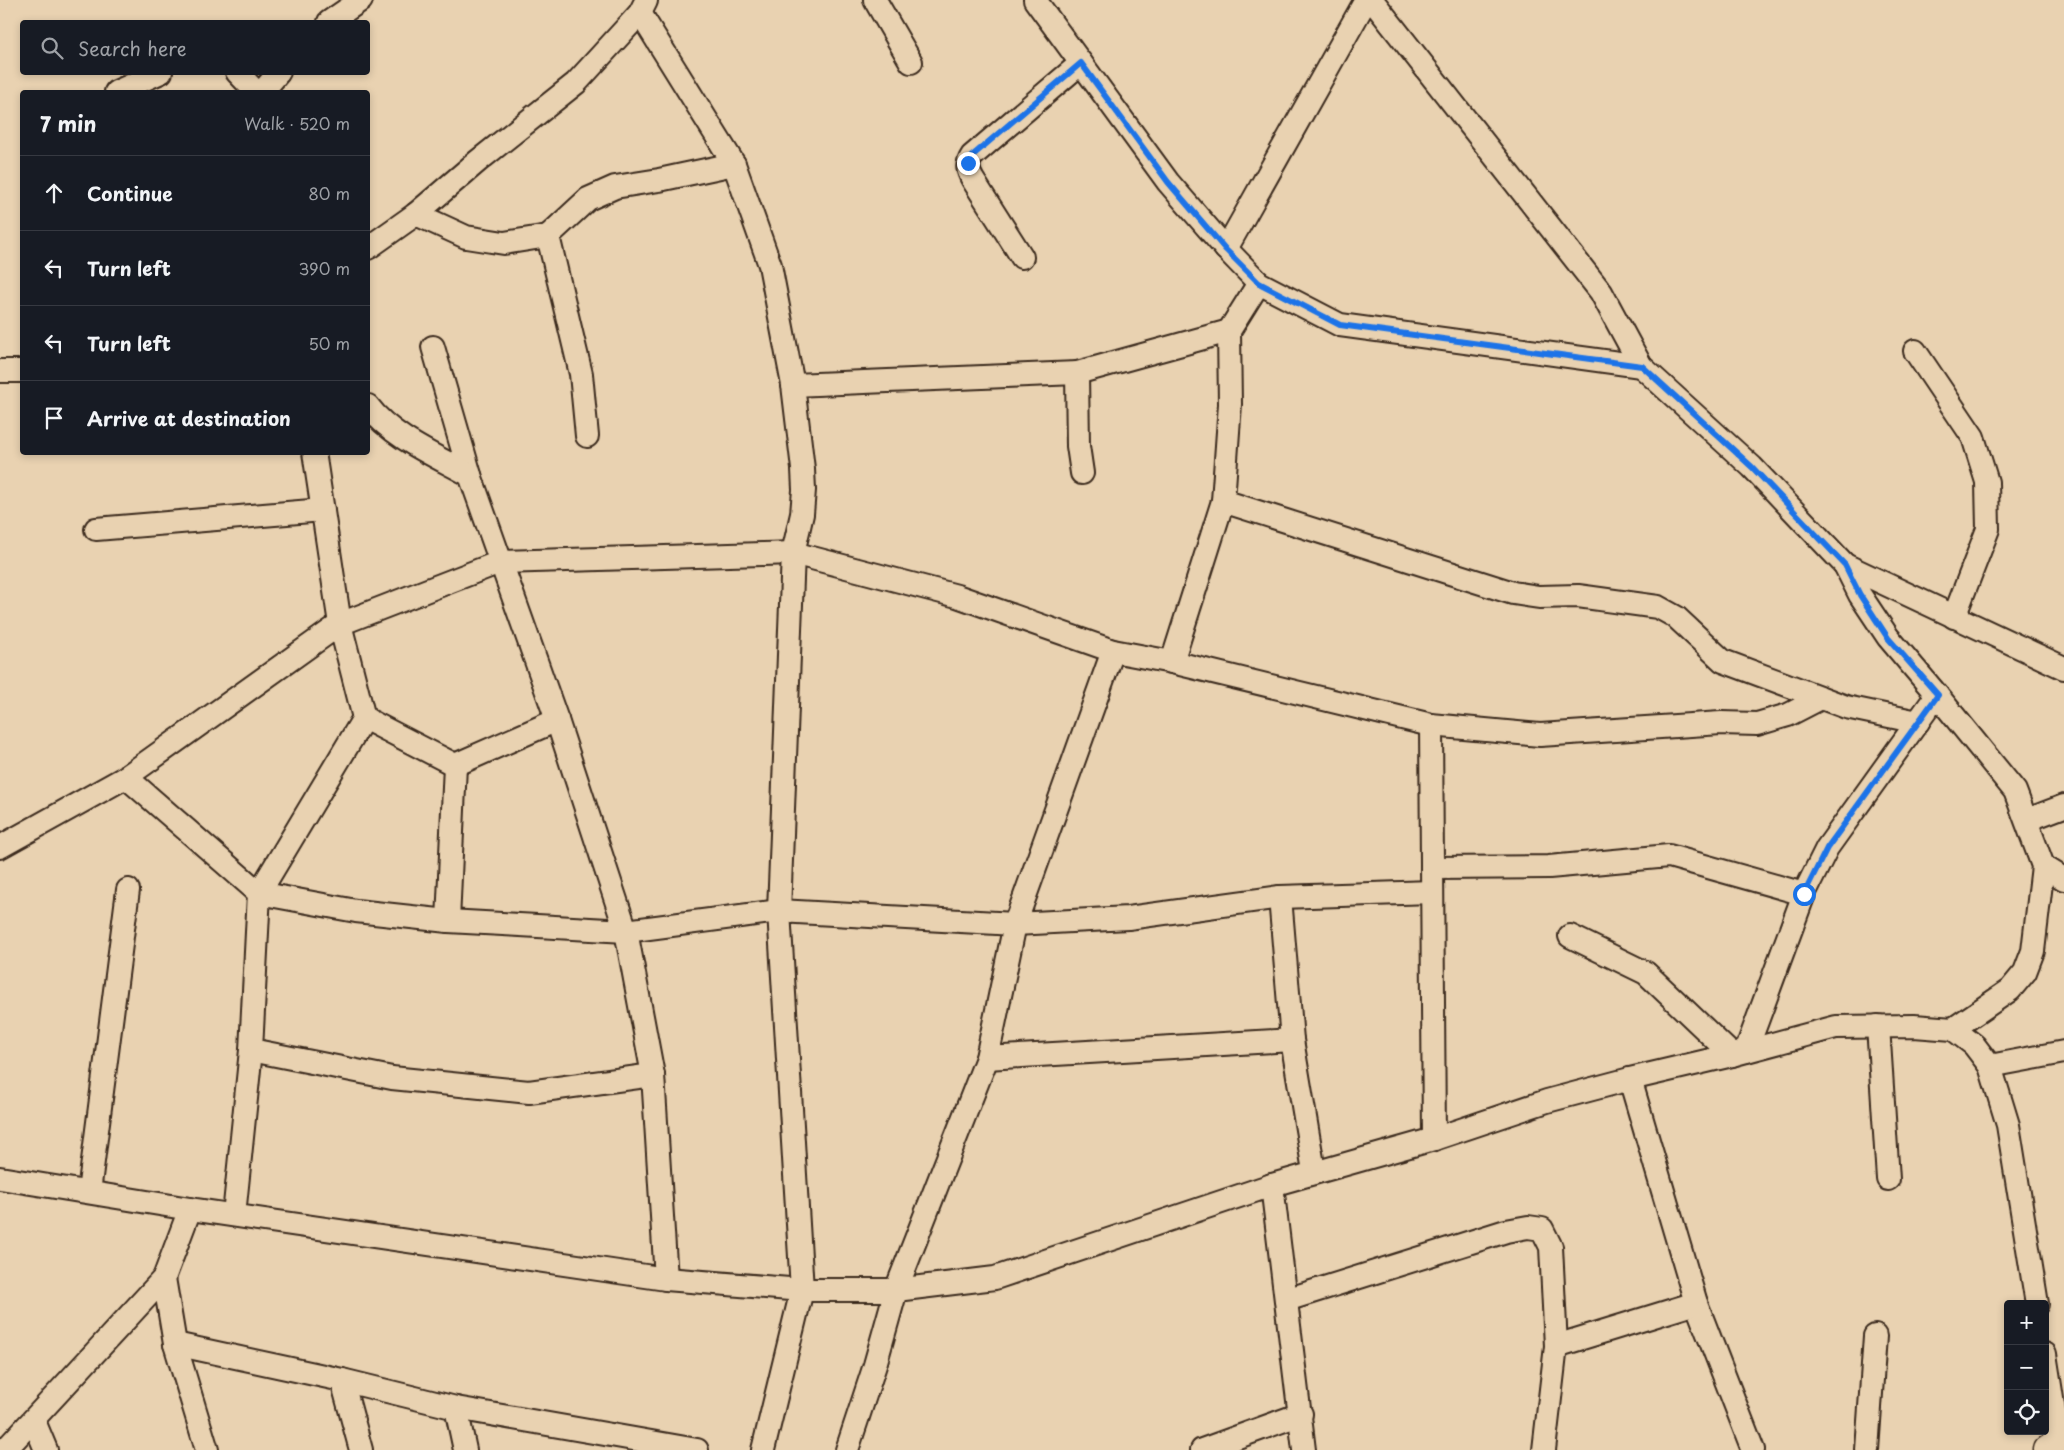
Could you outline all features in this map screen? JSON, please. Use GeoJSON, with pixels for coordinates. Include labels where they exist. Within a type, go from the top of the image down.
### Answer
{"type":"FeatureCollection","features":[{"type":"Feature","properties":{"kind":"street"},"geometry":{"type":"LineString","coordinates":[[332,20],[361,0]]}},
{"type":"Feature","properties":{"kind":"street"},"geometry":{"type":"LineString","coordinates":[[874,0],[911,62]]}},
{"type":"Feature","properties":{"kind":"street"},"geometry":{"type":"LineString","coordinates":[[1035,0],[1168,182],[1226,250],[1259,283],[1340,325],[1642,366]]}},
{"type":"Feature","properties":{"kind":"street"},"geometry":{"type":"LineString","coordinates":[[1226,250],[1366,0]]}},
{"type":"Feature","properties":{"kind":"street"},"geometry":{"type":"LineString","coordinates":[[1372,0],[1601,292],[1642,366],[1752,467],[1845,565],[1860,595],[1888,638],[1938,695],[2015,791],[2043,866],[2037,930],[2033,951],[2025,972],[2010,990],[1953,1029]]}},
{"type":"Feature","properties":{"kind":"street"},"geometry":{"type":"LineString","coordinates":[[370,247],[416,214],[576,83],[643,7],[734,164],[770,265],[792,385],[804,490],[802,514],[792,553],[779,910],[802,1290],[763,1450]]}},
{"type":"Feature","properties":{"kind":"street"},"geometry":{"type":"LineString","coordinates":[[1022,257],[973,180],[968,171],[968,163],[972,156],[1081,63]]}},
{"type":"Feature","properties":{"kind":"street"},"geometry":{"type":"LineString","coordinates":[[120,90],[154,75]]}},
{"type":"Feature","properties":{"kind":"street"},"geometry":{"type":"LineString","coordinates":[[240,75],[254,90]]}},
{"type":"Feature","properties":{"kind":"street"},"geometry":{"type":"LineString","coordinates":[[264,90],[276,75]]}},
{"type":"Feature","properties":{"kind":"street"},"geometry":{"type":"LineString","coordinates":[[416,214],[466,237],[504,243],[548,236],[588,200],[615,187],[734,164]]}},
{"type":"Feature","properties":{"kind":"street"},"geometry":{"type":"LineString","coordinates":[[548,236],[581,374],[587,436]]}},
{"type":"Feature","properties":{"kind":"street"},"geometry":{"type":"LineString","coordinates":[[1172,662],[1223,501],[1230,404],[1230,331],[1259,283]]}},
{"type":"Feature","properties":{"kind":"street"},"geometry":{"type":"LineString","coordinates":[[792,385],[1077,373],[1230,331]]}},
{"type":"Feature","properties":{"kind":"street"},"geometry":{"type":"LineString","coordinates":[[433,347],[470,475],[557,720],[626,930],[653,1075],[666,1280]]}},
{"type":"Feature","properties":{"kind":"street"},"geometry":{"type":"LineString","coordinates":[[1915,351],[1973,437],[1987,482],[1988,529],[1954,617]]}},
{"type":"Feature","properties":{"kind":"street"},"geometry":{"type":"LineString","coordinates":[[0,370],[20,371]]}},
{"type":"Feature","properties":{"kind":"street"},"geometry":{"type":"LineString","coordinates":[[1077,373],[1078,446],[1082,473]]}},
{"type":"Feature","properties":{"kind":"street"},"geometry":{"type":"LineString","coordinates":[[370,409],[377,419],[396,433],[470,475]]}},
{"type":"Feature","properties":{"kind":"street"},"geometry":{"type":"LineString","coordinates":[[234,1215],[251,1050],[258,893],[364,718],[340,624],[314,455]]}},
{"type":"Feature","properties":{"kind":"street"},"geometry":{"type":"LineString","coordinates":[[1223,501],[1513,593],[1539,596],[1578,596],[1658,607],[1676,617],[1722,660],[1846,707],[1918,722]]}},
{"type":"Feature","properties":{"kind":"street"},"geometry":{"type":"LineString","coordinates":[[96,529],[323,510]]}},
{"type":"Feature","properties":{"kind":"street"},"geometry":{"type":"LineString","coordinates":[[0,847],[126,777],[340,624],[500,562],[792,553],[957,596],[1113,651],[1172,662],[1431,725],[1540,736],[1711,724],[1757,724],[1788,715],[1821,698]]}},
{"type":"Feature","properties":{"kind":"street"},"geometry":{"type":"LineString","coordinates":[[1845,565],[2064,668]]}},
{"type":"Feature","properties":{"kind":"street"},"geometry":{"type":"LineString","coordinates":[[847,1450],[875,1365],[896,1290],[987,1058],[1015,924],[1113,651]]}},
{"type":"Feature","properties":{"kind":"street"},"geometry":{"type":"LineString","coordinates":[[1739,1053],[1804,894],[1827,848],[1938,695]]}},
{"type":"Feature","properties":{"kind":"street"},"geometry":{"type":"LineString","coordinates":[[364,718],[455,765]]}},
{"type":"Feature","properties":{"kind":"street"},"geometry":{"type":"LineString","coordinates":[[455,765],[557,720]]}},
{"type":"Feature","properties":{"kind":"street"},"geometry":{"type":"LineString","coordinates":[[1431,725],[1434,1139]]}},
{"type":"Feature","properties":{"kind":"street"},"geometry":{"type":"LineString","coordinates":[[448,921],[455,765]]}},
{"type":"Feature","properties":{"kind":"street"},"geometry":{"type":"LineString","coordinates":[[126,777],[258,893],[356,911],[448,921],[626,930],[779,910],[1015,924],[1128,918],[1280,897],[1432,892]]}},
{"type":"Feature","properties":{"kind":"street"},"geometry":{"type":"LineString","coordinates":[[2027,820],[2064,806]]}},
{"type":"Feature","properties":{"kind":"street"},"geometry":{"type":"LineString","coordinates":[[1432,868],[1549,867],[1669,856],[1804,894]]}},
{"type":"Feature","properties":{"kind":"street"},"geometry":{"type":"LineString","coordinates":[[2043,866],[2064,879]]}},
{"type":"Feature","properties":{"kind":"street"},"geometry":{"type":"LineString","coordinates":[[90,1192],[128,890]]}},
{"type":"Feature","properties":{"kind":"street"},"geometry":{"type":"LineString","coordinates":[[1280,897],[1292,1040],[1314,1172]]}},
{"type":"Feature","properties":{"kind":"street"},"geometry":{"type":"LineString","coordinates":[[1570,936],[1646,973],[1739,1053]]}},
{"type":"Feature","properties":{"kind":"street"},"geometry":{"type":"LineString","coordinates":[[1878,1026],[1888,1180]]}},
{"type":"Feature","properties":{"kind":"street"},"geometry":{"type":"LineString","coordinates":[[0,1178],[190,1209],[666,1280],[802,1290],[896,1290],[994,1278],[1272,1185],[1434,1139],[1547,1101],[1630,1079],[1836,1028],[1914,1026],[1953,1029],[1974,1045],[1990,1066],[2008,1125],[2036,1300]]}},
{"type":"Feature","properties":{"kind":"street"},"geometry":{"type":"LineString","coordinates":[[987,1058],[1292,1040]]}},
{"type":"Feature","properties":{"kind":"street"},"geometry":{"type":"LineString","coordinates":[[251,1050],[392,1078],[529,1092],[653,1075]]}},
{"type":"Feature","properties":{"kind":"street"},"geometry":{"type":"LineString","coordinates":[[1990,1066],[2064,1052]]}},
{"type":"Feature","properties":{"kind":"street"},"geometry":{"type":"LineString","coordinates":[[1630,1079],[1696,1303],[1753,1450]]}},
{"type":"Feature","properties":{"kind":"street"},"geometry":{"type":"LineString","coordinates":[[1272,1185],[1304,1450]]}},
{"type":"Feature","properties":{"kind":"street"},"geometry":{"type":"LineString","coordinates":[[5,1450],[164,1278],[190,1209]]}},
{"type":"Feature","properties":{"kind":"street"},"geometry":{"type":"LineString","coordinates":[[1286,1300],[1506,1231],[1528,1227],[1542,1229],[1551,1246],[1556,1346],[1544,1450]]}},
{"type":"Feature","properties":{"kind":"street"},"geometry":{"type":"LineString","coordinates":[[164,1278],[175,1344],[207,1450]]}},
{"type":"Feature","properties":{"kind":"street"},"geometry":{"type":"LineString","coordinates":[[1556,1346],[1696,1303]]}},
{"type":"Feature","properties":{"kind":"street"},"geometry":{"type":"LineString","coordinates":[[1867,1450],[1874,1336]]}},
{"type":"Feature","properties":{"kind":"street"},"geometry":{"type":"LineString","coordinates":[[175,1344],[342,1380],[456,1408],[697,1450]]}},
{"type":"Feature","properties":{"kind":"street"},"geometry":{"type":"LineString","coordinates":[[342,1380],[361,1450]]}},
{"type":"Feature","properties":{"kind":"street"},"geometry":{"type":"LineString","coordinates":[[2049,1382],[2058,1445]]}},
{"type":"Feature","properties":{"kind":"street"},"geometry":{"type":"LineString","coordinates":[[456,1408],[465,1450]]}},
{"type":"Feature","properties":{"kind":"street"},"geometry":{"type":"LineString","coordinates":[[1202,1450],[1301,1414]]}},
{"type":"Feature","properties":{"kind":"street"},"geometry":{"type":"LineString","coordinates":[[34,1420],[46,1450]]}},
{"type":"Feature","properties":{"kind":"route"},"geometry":{"type":"LineString","coordinates":[[968,163],[972,156],[1081,63],[1168,182],[1226,250],[1259,283],[1340,325],[1642,366],[1752,467],[1845,565],[1860,595],[1888,638],[1938,695],[1827,848],[1804,894]]}}]}
